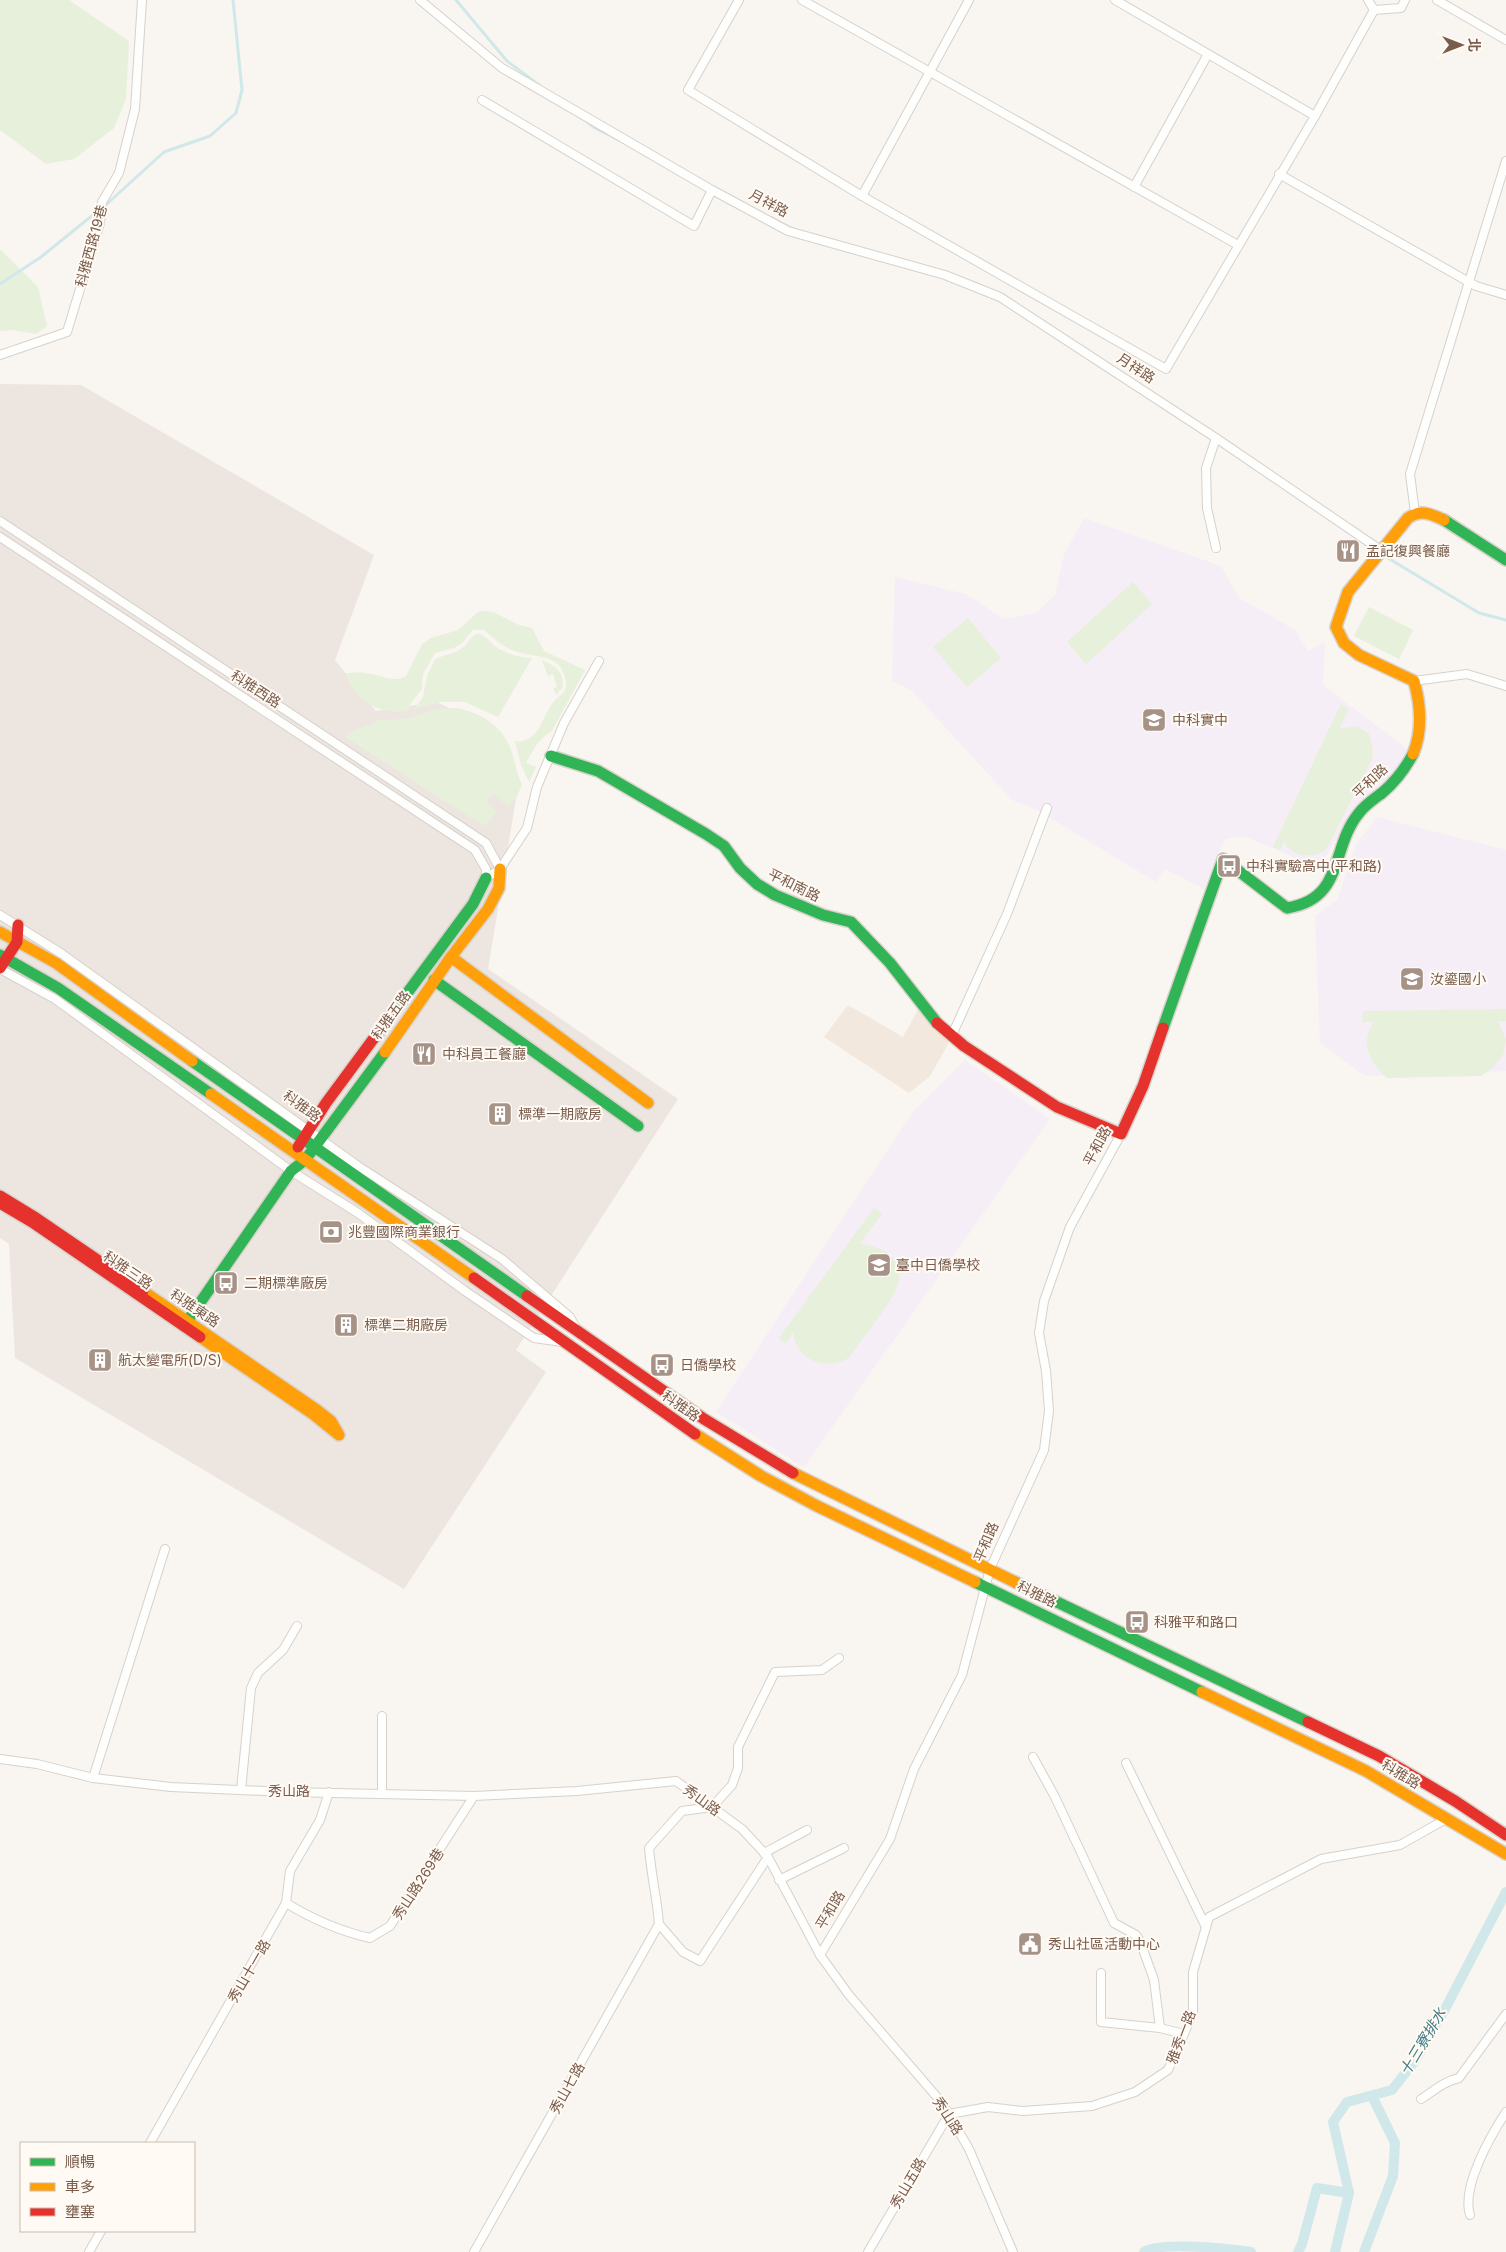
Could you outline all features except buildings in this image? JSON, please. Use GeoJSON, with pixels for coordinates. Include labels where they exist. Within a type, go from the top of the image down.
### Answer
{"type":"FeatureCollection","features":[{"type":"Feature","properties":{"kind":"street","name":"科雅西路19巷"},"geometry":{"type":"LineString","coordinates":[[0,354],[67,332],[100,223],[102,202],[119,173],[135,109],[142,0]]}},
{"type":"Feature","properties":{"kind":"street","name":"月祥路"},"geometry":{"type":"LineString","coordinates":[[420,0],[502,68],[712,190],[788,231],[945,275],[1000,297],[1381,553]]}},
{"type":"Feature","properties":{"kind":"street"},"geometry":{"type":"LineString","coordinates":[[739,0],[688,90],[862,196],[1166,369],[1279,174],[1315,116],[1374,10]]}},
{"type":"Feature","properties":{"kind":"street"},"geometry":{"type":"LineString","coordinates":[[802,0],[1238,245]]}},
{"type":"Feature","properties":{"kind":"street"},"geometry":{"type":"LineString","coordinates":[[862,196],[968,0]]}},
{"type":"Feature","properties":{"kind":"street"},"geometry":{"type":"LineString","coordinates":[[1368,0],[1374,10]]}},
{"type":"Feature","properties":{"kind":"street"},"geometry":{"type":"LineString","coordinates":[[1374,10],[1401,8],[1405,0]]}},
{"type":"Feature","properties":{"kind":"street"},"geometry":{"type":"LineString","coordinates":[[1437,0],[1506,40]]}},
{"type":"Feature","properties":{"kind":"street"},"geometry":{"type":"LineString","coordinates":[[1120,1],[1315,116]]}},
{"type":"Feature","properties":{"kind":"street"},"geometry":{"type":"LineString","coordinates":[[1134,187],[1208,54]]}},
{"type":"Feature","properties":{"kind":"street"},"geometry":{"type":"LineString","coordinates":[[482,100],[694,226],[712,190]]}},
{"type":"Feature","properties":{"kind":"street"},"geometry":{"type":"LineString","coordinates":[[1415,513],[1410,474],[1506,161]]}},
{"type":"Feature","properties":{"kind":"street"},"geometry":{"type":"LineString","coordinates":[[1279,174],[1469,282],[1506,295]]}},
{"type":"Feature","properties":{"kind":"street"},"geometry":{"type":"LineString","coordinates":[[1215,441],[1206,468],[1207,508],[1216,548]]}},
{"type":"Feature","properties":{"kind":"street"},"geometry":{"type":"LineString","coordinates":[[1506,560],[1442,520],[1428,513],[1415,513],[1408,518],[1348,592],[1336,626],[1344,643],[1359,655],[1414,681],[1467,674],[1506,686]]}},
{"type":"Feature","properties":{"kind":"street","name":"科雅西路"},"geometry":{"type":"LineString","coordinates":[[0,521],[486,843],[500,869]]}},
{"type":"Feature","properties":{"kind":"street","name":"科雅西路"},"geometry":{"type":"LineString","coordinates":[[0,537],[476,850],[486,869],[486,878]]}},
{"type":"Feature","properties":{"kind":"street"},"geometry":{"type":"LineString","coordinates":[[486,878],[500,869],[527,828],[537,787],[564,723],[599,661]]}},
{"type":"Feature","properties":{"kind":"street","name":"平和路"},"geometry":{"type":"LineString","coordinates":[[820,1955],[890,1840],[914,1769],[962,1675],[990,1569],[1044,1450],[1049,1411],[1046,1371],[1039,1333],[1044,1301],[1070,1227],[1121,1134],[1146,1078],[1223,859],[1286,908],[1304,906],[1318,897],[1337,864],[1349,830],[1358,814],[1389,787],[1416,749],[1421,735],[1419,695],[1414,681]]}},
{"type":"Feature","properties":{"kind":"street","name":"平和南路"},"geometry":{"type":"LineString","coordinates":[[551,756],[598,772],[706,834],[724,846],[740,868],[757,884],[775,895],[823,915],[851,922],[890,963],[940,1026],[1057,1107],[1121,1134]]}},
{"type":"Feature","properties":{"kind":"street"},"geometry":{"type":"LineString","coordinates":[[952,1035],[1007,914],[1047,808]]}},
{"type":"Feature","properties":{"kind":"street","name":"科雅五路"},"geometry":{"type":"LineString","coordinates":[[291,1170],[305,1160],[365,1080],[434,980],[488,909],[499,888],[500,869]]}},
{"type":"Feature","properties":{"kind":"street","name":"科雅五路"},"geometry":{"type":"LineString","coordinates":[[186,1324],[291,1170],[296,1152],[302,1140],[326,1103],[473,904],[486,878]]}},
{"type":"Feature","properties":{"kind":"street","name":"科雅路"},"geometry":{"type":"LineString","coordinates":[[0,915],[62,954],[358,1166],[502,1259],[570,1316],[577,1331]]}},
{"type":"Feature","properties":{"kind":"street"},"geometry":{"type":"LineString","coordinates":[[0,948],[3,934],[18,925]]}},
{"type":"Feature","properties":{"kind":"street"},"geometry":{"type":"LineString","coordinates":[[2,963],[18,942],[18,925]]}},
{"type":"Feature","properties":{"kind":"street","name":"科雅路"},"geometry":{"type":"LineString","coordinates":[[3,934],[56,963],[302,1140],[704,1419],[773,1463],[832,1494],[1379,1756],[1455,1801],[1506,1835]]}},
{"type":"Feature","properties":{"kind":"street"},"geometry":{"type":"LineString","coordinates":[[451,957],[648,1103]]}},
{"type":"Feature","properties":{"kind":"street","name":"科雅路"},"geometry":{"type":"LineString","coordinates":[[2,963],[58,988],[296,1152],[693,1433],[761,1476],[817,1506],[1366,1771],[1506,1854]]}},
{"type":"Feature","properties":{"kind":"street","name":"科雅路"},"geometry":{"type":"LineString","coordinates":[[2,963],[291,1170],[358,1213],[465,1291],[534,1338],[565,1343]]}},
{"type":"Feature","properties":{"kind":"street"},"geometry":{"type":"LineString","coordinates":[[434,980],[638,1126]]}},
{"type":"Feature","properties":{"kind":"street","name":"科雅東路"},"geometry":{"type":"LineString","coordinates":[[0,1196],[186,1324],[317,1410],[331,1421],[339,1435],[313,1414]]}},
{"type":"Feature","properties":{"kind":"street","name":"科雅三路"},"geometry":{"type":"LineString","coordinates":[[0,1203],[32,1222],[186,1324],[313,1414]]}},
{"type":"Feature","properties":{"kind":"street"},"geometry":{"type":"LineString","coordinates":[[93,1778],[165,1550]]}},
{"type":"Feature","properties":{"kind":"street"},"geometry":{"type":"LineString","coordinates":[[240,1790],[251,1688],[258,1673],[284,1650],[298,1626]]}},
{"type":"Feature","properties":{"kind":"street"},"geometry":{"type":"LineString","coordinates":[[807,1830],[766,1855],[700,1960],[683,1952],[659,1924],[658,1902],[652,1880],[649,1848],[682,1811],[712,1808],[732,1785],[738,1768],[738,1747],[775,1672],[822,1670],[839,1658]]}},
{"type":"Feature","properties":{"kind":"street"},"geometry":{"type":"LineString","coordinates":[[382,1716],[382,1793]]}},
{"type":"Feature","properties":{"kind":"street"},"geometry":{"type":"LineString","coordinates":[[1033,1757],[1055,1797],[1114,1923],[1136,1935],[1140,1941],[1154,1980],[1160,2028]]}},
{"type":"Feature","properties":{"kind":"street","name":"秀山路"},"geometry":{"type":"LineString","coordinates":[[0,1759],[37,1764],[93,1778],[170,1786],[240,1790],[474,1796],[577,1791],[676,1781],[742,1829],[766,1855],[820,1955],[849,1995],[943,2104],[968,2149],[1013,2252]]}},
{"type":"Feature","properties":{"kind":"street"},"geometry":{"type":"LineString","coordinates":[[1126,1763],[1206,1927]]}},
{"type":"Feature","properties":{"kind":"street","name":"秀山十一路"},"geometry":{"type":"LineString","coordinates":[[151,2142],[286,1903],[290,1872],[320,1820],[329,1792]]}},
{"type":"Feature","properties":{"kind":"street","name":"秀山路269巷"},"geometry":{"type":"LineString","coordinates":[[286,1903],[312,1919],[342,1931],[370,1938],[390,1926],[474,1796]]}},
{"type":"Feature","properties":{"kind":"street","name":"雅秀一路"},"geometry":{"type":"LineString","coordinates":[[949,2114],[988,2107],[1023,2111],[1092,2106],[1135,2092],[1168,2070],[1193,2013],[1193,1972],[1209,1917],[1321,1859],[1400,1845],[1446,1818]]}},
{"type":"Feature","properties":{"kind":"street"},"geometry":{"type":"LineString","coordinates":[[779,1880],[844,1848]]}},
{"type":"Feature","properties":{"kind":"street","name":"秀山七路"},"geometry":{"type":"LineString","coordinates":[[474,2252],[659,1924]]}},
{"type":"Feature","properties":{"kind":"street"},"geometry":{"type":"LineString","coordinates":[[1101,1973],[1101,2022],[1160,2028],[1184,2034]]}},
{"type":"Feature","properties":{"kind":"street"},"geometry":{"type":"LineString","coordinates":[[1421,2099],[1436,2091],[1447,2080],[1459,2078],[1506,2014]]}},
{"type":"Feature","properties":{"kind":"street"},"geometry":{"type":"LineString","coordinates":[[1470,2215],[1468,2208],[1476,2168],[1490,2136],[1506,2112]]}},
{"type":"Feature","properties":{"kind":"street","name":"秀山五路"},"geometry":{"type":"LineString","coordinates":[[868,2252],[949,2114]]}},
{"type":"Feature","properties":{"kind":"street"},"geometry":{"type":"LineString","coordinates":[[88,2252],[100,2232]]}},
{"type":"Feature","properties":{"kind":"shaded area"},"geometry":{"type":"Polygon","coordinates":[[[0,384],[81,385],[374,555],[335,660],[376,711],[437,702],[486,727],[516,799],[488,969],[678,1099],[516,1350],[546,1372],[404,1589],[15,1358],[9,1244],[0,1238],[0,384]]]}},
{"type":"Feature","properties":{"kind":"shaded area","name":"中科實中"},"geometry":{"type":"Polygon","coordinates":[[[1084,518],[1221,566],[1238,597],[1295,630],[1308,651],[1325,642],[1323,685],[1410,751],[1398,771],[1376,794],[1351,814],[1327,855],[1318,862],[1305,862],[1244,836],[1226,839],[1214,861],[1204,889],[1165,869],[1156,882],[1037,810],[1012,800],[911,690],[892,681],[895,577],[966,594],[1004,619],[1036,613],[1055,595],[1064,555],[1084,518]]]}},
{"type":"Feature","properties":{"kind":"shaded area","name":"汝鎏國小"},"geometry":{"type":"Polygon","coordinates":[[[1377,817],[1506,850],[1506,1071],[1365,1076],[1320,1043],[1315,916],[1337,900],[1356,845],[1377,817]]]}},
{"type":"Feature","properties":{"kind":"shaded area"},"geometry":{"type":"Polygon","coordinates":[[[848,1005],[903,1037],[918,1010],[951,1039],[930,1076],[909,1093],[824,1037],[848,1005]]]}},
{"type":"Feature","properties":{"kind":"shaded area","name":"臺中日僑學校"},"geometry":{"type":"Polygon","coordinates":[[[965,1060],[1050,1119],[804,1467],[716,1412],[911,1114],[965,1060]]]}},
{"type":"Feature","properties":{"kind":"green space"},"geometry":{"type":"Polygon","coordinates":[[[0,0],[69,0],[129,41],[126,99],[114,128],[74,159],[46,164],[0,130],[0,0]]]}},
{"type":"Feature","properties":{"kind":"green space"},"geometry":{"type":"Polygon","coordinates":[[[0,249],[38,287],[47,326],[36,334],[12,330],[0,331],[0,249]]]}},
{"type":"Feature","properties":{"kind":"green space"},"geometry":{"type":"Polygon","coordinates":[[[1133,582],[1152,604],[1086,664],[1067,642],[1133,582]]]}},
{"type":"Feature","properties":{"kind":"green space"},"geometry":{"type":"Polygon","coordinates":[[[1369,607],[1413,630],[1399,659],[1354,636],[1369,607]]]}},
{"type":"Feature","properties":{"kind":"green space"},"geometry":{"type":"Polygon","coordinates":[[[478,612],[493,612],[519,625],[532,628],[544,651],[585,670],[552,731],[539,741],[526,763],[536,767],[529,782],[521,765],[515,741],[527,740],[534,735],[554,701],[565,690],[565,677],[561,668],[556,663],[549,659],[512,650],[501,644],[484,630],[473,630],[462,643],[454,648],[435,653],[423,674],[422,689],[410,704],[408,711],[397,712],[387,711],[369,704],[355,691],[345,673],[366,673],[391,679],[406,676],[422,644],[431,638],[458,630],[478,612]]]}},
{"type":"Feature","properties":{"kind":"green space"},"geometry":{"type":"Polygon","coordinates":[[[968,618],[1001,658],[967,687],[933,647],[968,618]]]}},
{"type":"Feature","properties":{"kind":"green space"},"geometry":{"type":"Polygon","coordinates":[[[476,634],[485,637],[505,652],[532,658],[498,717],[465,702],[440,702],[414,709],[423,697],[427,676],[435,659],[459,650],[476,634]]]}},
{"type":"Feature","properties":{"kind":"green space"},"geometry":{"type":"Polygon","coordinates":[[[542,660],[551,664],[561,674],[562,688],[556,695],[553,688],[557,687],[553,674],[548,676],[542,660]]]}},
{"type":"Feature","properties":{"kind":"green space"},"geometry":{"type":"Polygon","coordinates":[[[1341,704],[1349,709],[1339,729],[1357,726],[1369,734],[1373,750],[1372,759],[1326,850],[1310,855],[1300,854],[1286,846],[1285,840],[1280,850],[1273,847],[1341,704]]]}},
{"type":"Feature","properties":{"kind":"green space"},"geometry":{"type":"Polygon","coordinates":[[[458,708],[482,717],[501,732],[510,747],[522,784],[516,799],[507,806],[494,794],[486,800],[497,813],[484,826],[345,737],[350,732],[380,720],[405,719],[438,709],[458,708]]]}},
{"type":"Feature","properties":{"kind":"green space"},"geometry":{"type":"Polygon","coordinates":[[[1506,1009],[1506,1021],[1498,1021],[1506,1039],[1504,1053],[1495,1066],[1481,1076],[1387,1078],[1371,1059],[1367,1045],[1367,1037],[1374,1022],[1362,1022],[1363,1011],[1506,1009]]]}},
{"type":"Feature","properties":{"kind":"green space"},"geometry":{"type":"Polygon","coordinates":[[[874,1208],[882,1214],[859,1244],[883,1250],[895,1260],[899,1275],[898,1284],[883,1310],[849,1358],[831,1364],[813,1361],[800,1350],[795,1342],[793,1332],[786,1344],[779,1338],[874,1208]]]}},
{"type":"Feature","properties":{"kind":"waterway"},"geometry":{"type":"LineString","coordinates":[[0,284],[41,257],[109,202],[164,152],[210,136],[236,113],[242,90],[233,0]]}},
{"type":"Feature","properties":{"kind":"waterway"},"geometry":{"type":"LineString","coordinates":[[456,0],[507,61],[539,85]]}},
{"type":"Feature","properties":{"kind":"waterway"},"geometry":{"type":"LineString","coordinates":[[584,119],[595,128],[621,141]]}},
{"type":"Feature","properties":{"kind":"waterway"},"geometry":{"type":"LineString","coordinates":[[772,218],[795,230]]}},
{"type":"Feature","properties":{"kind":"waterway"},"geometry":{"type":"LineString","coordinates":[[1383,555],[1479,613],[1506,620]]}},
{"type":"Feature","properties":{"kind":"waterway","name":"十三寮排水"},"geometry":{"type":"LineString","coordinates":[[1335,2252],[1349,2193],[1333,2122],[1347,2102],[1392,2090],[1414,2062],[1444,2011],[1506,1892]]}},
{"type":"Feature","properties":{"kind":"waterway"},"geometry":{"type":"LineString","coordinates":[[1364,2252],[1393,2176],[1395,2143],[1372,2096]]}},
{"type":"Feature","properties":{"kind":"waterway"},"geometry":{"type":"LineString","coordinates":[[1298,2252],[1302,2244],[1317,2188],[1349,2193]]}},
{"type":"Feature","properties":{"kind":"waterway"},"geometry":{"type":"LineString","coordinates":[[1144,2252],[1152,2249],[1179,2246],[1251,2252]]}},
{"type":"Feature","properties":{"kind":"traffic: fast"},"geometry":{"type":"LineString","coordinates":[[1444,520],[1506,560]]}},
{"type":"Feature","properties":{"kind":"traffic: fast"},"geometry":{"type":"LineString","coordinates":[[1163,1028],[1223,859],[1287,908],[1306,903],[1319,894],[1328,883],[1350,827],[1359,813],[1395,780],[1413,754]]}},
{"type":"Feature","properties":{"kind":"traffic: fast"},"geometry":{"type":"LineString","coordinates":[[551,756],[598,771],[706,834],[724,846],[740,868],[757,884],[775,895],[823,915],[851,922],[890,963],[937,1023]]}},
{"type":"Feature","properties":{"kind":"traffic: fast"},"geometry":{"type":"LineString","coordinates":[[391,1015],[473,904],[486,878]]}},
{"type":"Feature","properties":{"kind":"traffic: fast"},"geometry":{"type":"LineString","coordinates":[[0,955],[58,988],[211,1094]]}},
{"type":"Feature","properties":{"kind":"traffic: fast"},"geometry":{"type":"LineString","coordinates":[[434,980],[638,1126]]}},
{"type":"Feature","properties":{"kind":"traffic: fast"},"geometry":{"type":"LineString","coordinates":[[184,1326],[291,1171],[305,1160],[385,1052]]}},
{"type":"Feature","properties":{"kind":"traffic: fast"},"geometry":{"type":"LineString","coordinates":[[192,1061],[527,1296]]}},
{"type":"Feature","properties":{"kind":"traffic: fast"},"geometry":{"type":"LineString","coordinates":[[975,1582],[1202,1692]]}},
{"type":"Feature","properties":{"kind":"traffic: fast"},"geometry":{"type":"LineString","coordinates":[[1015,1582],[1308,1722]]}},
{"type":"Feature","properties":{"kind":"traffic: slow"},"geometry":{"type":"LineString","coordinates":[[1413,754],[1420,727],[1418,700],[1414,681],[1359,655],[1344,643],[1336,627],[1348,592],[1408,518],[1422,513],[1444,520]]}},
{"type":"Feature","properties":{"kind":"traffic: slow"},"geometry":{"type":"LineString","coordinates":[[385,1052],[451,957],[488,909],[499,888],[500,869]]}},
{"type":"Feature","properties":{"kind":"traffic: slow"},"geometry":{"type":"LineString","coordinates":[[0,932],[56,963],[192,1061]]}},
{"type":"Feature","properties":{"kind":"traffic: slow"},"geometry":{"type":"LineString","coordinates":[[451,957],[648,1103]]}},
{"type":"Feature","properties":{"kind":"traffic: slow"},"geometry":{"type":"LineString","coordinates":[[211,1094],[474,1278]]}},
{"type":"Feature","properties":{"kind":"traffic: slow"},"geometry":{"type":"LineString","coordinates":[[143,1291],[317,1410],[331,1421],[339,1435],[313,1414],[200,1337]]}},
{"type":"Feature","properties":{"kind":"traffic: slow"},"geometry":{"type":"LineString","coordinates":[[695,1434],[761,1476],[817,1506],[975,1582]]}},
{"type":"Feature","properties":{"kind":"traffic: slow"},"geometry":{"type":"LineString","coordinates":[[793,1473],[1015,1582]]}},
{"type":"Feature","properties":{"kind":"traffic: slow"},"geometry":{"type":"LineString","coordinates":[[1202,1692],[1366,1771],[1506,1854]]}},
{"type":"Feature","properties":{"kind":"traffic: jam"},"geometry":{"type":"LineString","coordinates":[[0,968],[17,942],[18,925]]}},
{"type":"Feature","properties":{"kind":"traffic: jam"},"geometry":{"type":"LineString","coordinates":[[298,1147],[326,1103],[391,1015]]}},
{"type":"Feature","properties":{"kind":"traffic: jam"},"geometry":{"type":"LineString","coordinates":[[937,1023],[964,1046],[1057,1107],[1121,1134],[1143,1086],[1163,1028]]}},
{"type":"Feature","properties":{"kind":"traffic: jam"},"geometry":{"type":"LineString","coordinates":[[0,1196],[36,1218],[143,1291]]}},
{"type":"Feature","properties":{"kind":"traffic: jam"},"geometry":{"type":"LineString","coordinates":[[0,1203],[32,1222],[200,1337]]}},
{"type":"Feature","properties":{"kind":"traffic: jam"},"geometry":{"type":"LineString","coordinates":[[474,1278],[695,1434]]}},
{"type":"Feature","properties":{"kind":"traffic: jam"},"geometry":{"type":"LineString","coordinates":[[527,1296],[704,1419],[793,1473]]}},
{"type":"Feature","properties":{"kind":"traffic: jam"},"geometry":{"type":"LineString","coordinates":[[1308,1722],[1379,1756],[1455,1801],[1506,1835]]}},
{"type":"Feature","properties":{"kind":"place","name":"孟記復興餐廳"},"geometry":{"type":"Point","coordinates":[1348,551]}},
{"type":"Feature","properties":{"kind":"place","name":"中科實中"},"geometry":{"type":"Point","coordinates":[1154,720]}},
{"type":"Feature","properties":{"kind":"place","name":"中科實驗高中(平和路)"},"geometry":{"type":"Point","coordinates":[1229,866]}},
{"type":"Feature","properties":{"kind":"place","name":"汝鎏國小"},"geometry":{"type":"Point","coordinates":[1412,979]}},
{"type":"Feature","properties":{"kind":"place","name":"中科員工餐廳"},"geometry":{"type":"Point","coordinates":[424,1054]}},
{"type":"Feature","properties":{"kind":"place","name":"標準一期廠房"},"geometry":{"type":"Point","coordinates":[500,1114]}},
{"type":"Feature","properties":{"kind":"place","name":"兆豐國際商業銀行"},"geometry":{"type":"Point","coordinates":[331,1232]}},
{"type":"Feature","properties":{"kind":"place","name":"臺中日僑學校"},"geometry":{"type":"Point","coordinates":[879,1265]}},
{"type":"Feature","properties":{"kind":"place","name":"二期標準廠房"},"geometry":{"type":"Point","coordinates":[226,1283]}},
{"type":"Feature","properties":{"kind":"place","name":"標準二期廠房"},"geometry":{"type":"Point","coordinates":[346,1325]}},
{"type":"Feature","properties":{"kind":"place","name":"航太變電所(D/S)"},"geometry":{"type":"Point","coordinates":[100,1360]}},
{"type":"Feature","properties":{"kind":"place","name":"日僑學校"},"geometry":{"type":"Point","coordinates":[662,1365]}},
{"type":"Feature","properties":{"kind":"place","name":"科雅平和路口"},"geometry":{"type":"Point","coordinates":[1137,1622]}},
{"type":"Feature","properties":{"kind":"place","name":"秀山社區活動中心"},"geometry":{"type":"Point","coordinates":[1030,1944]}}]}
